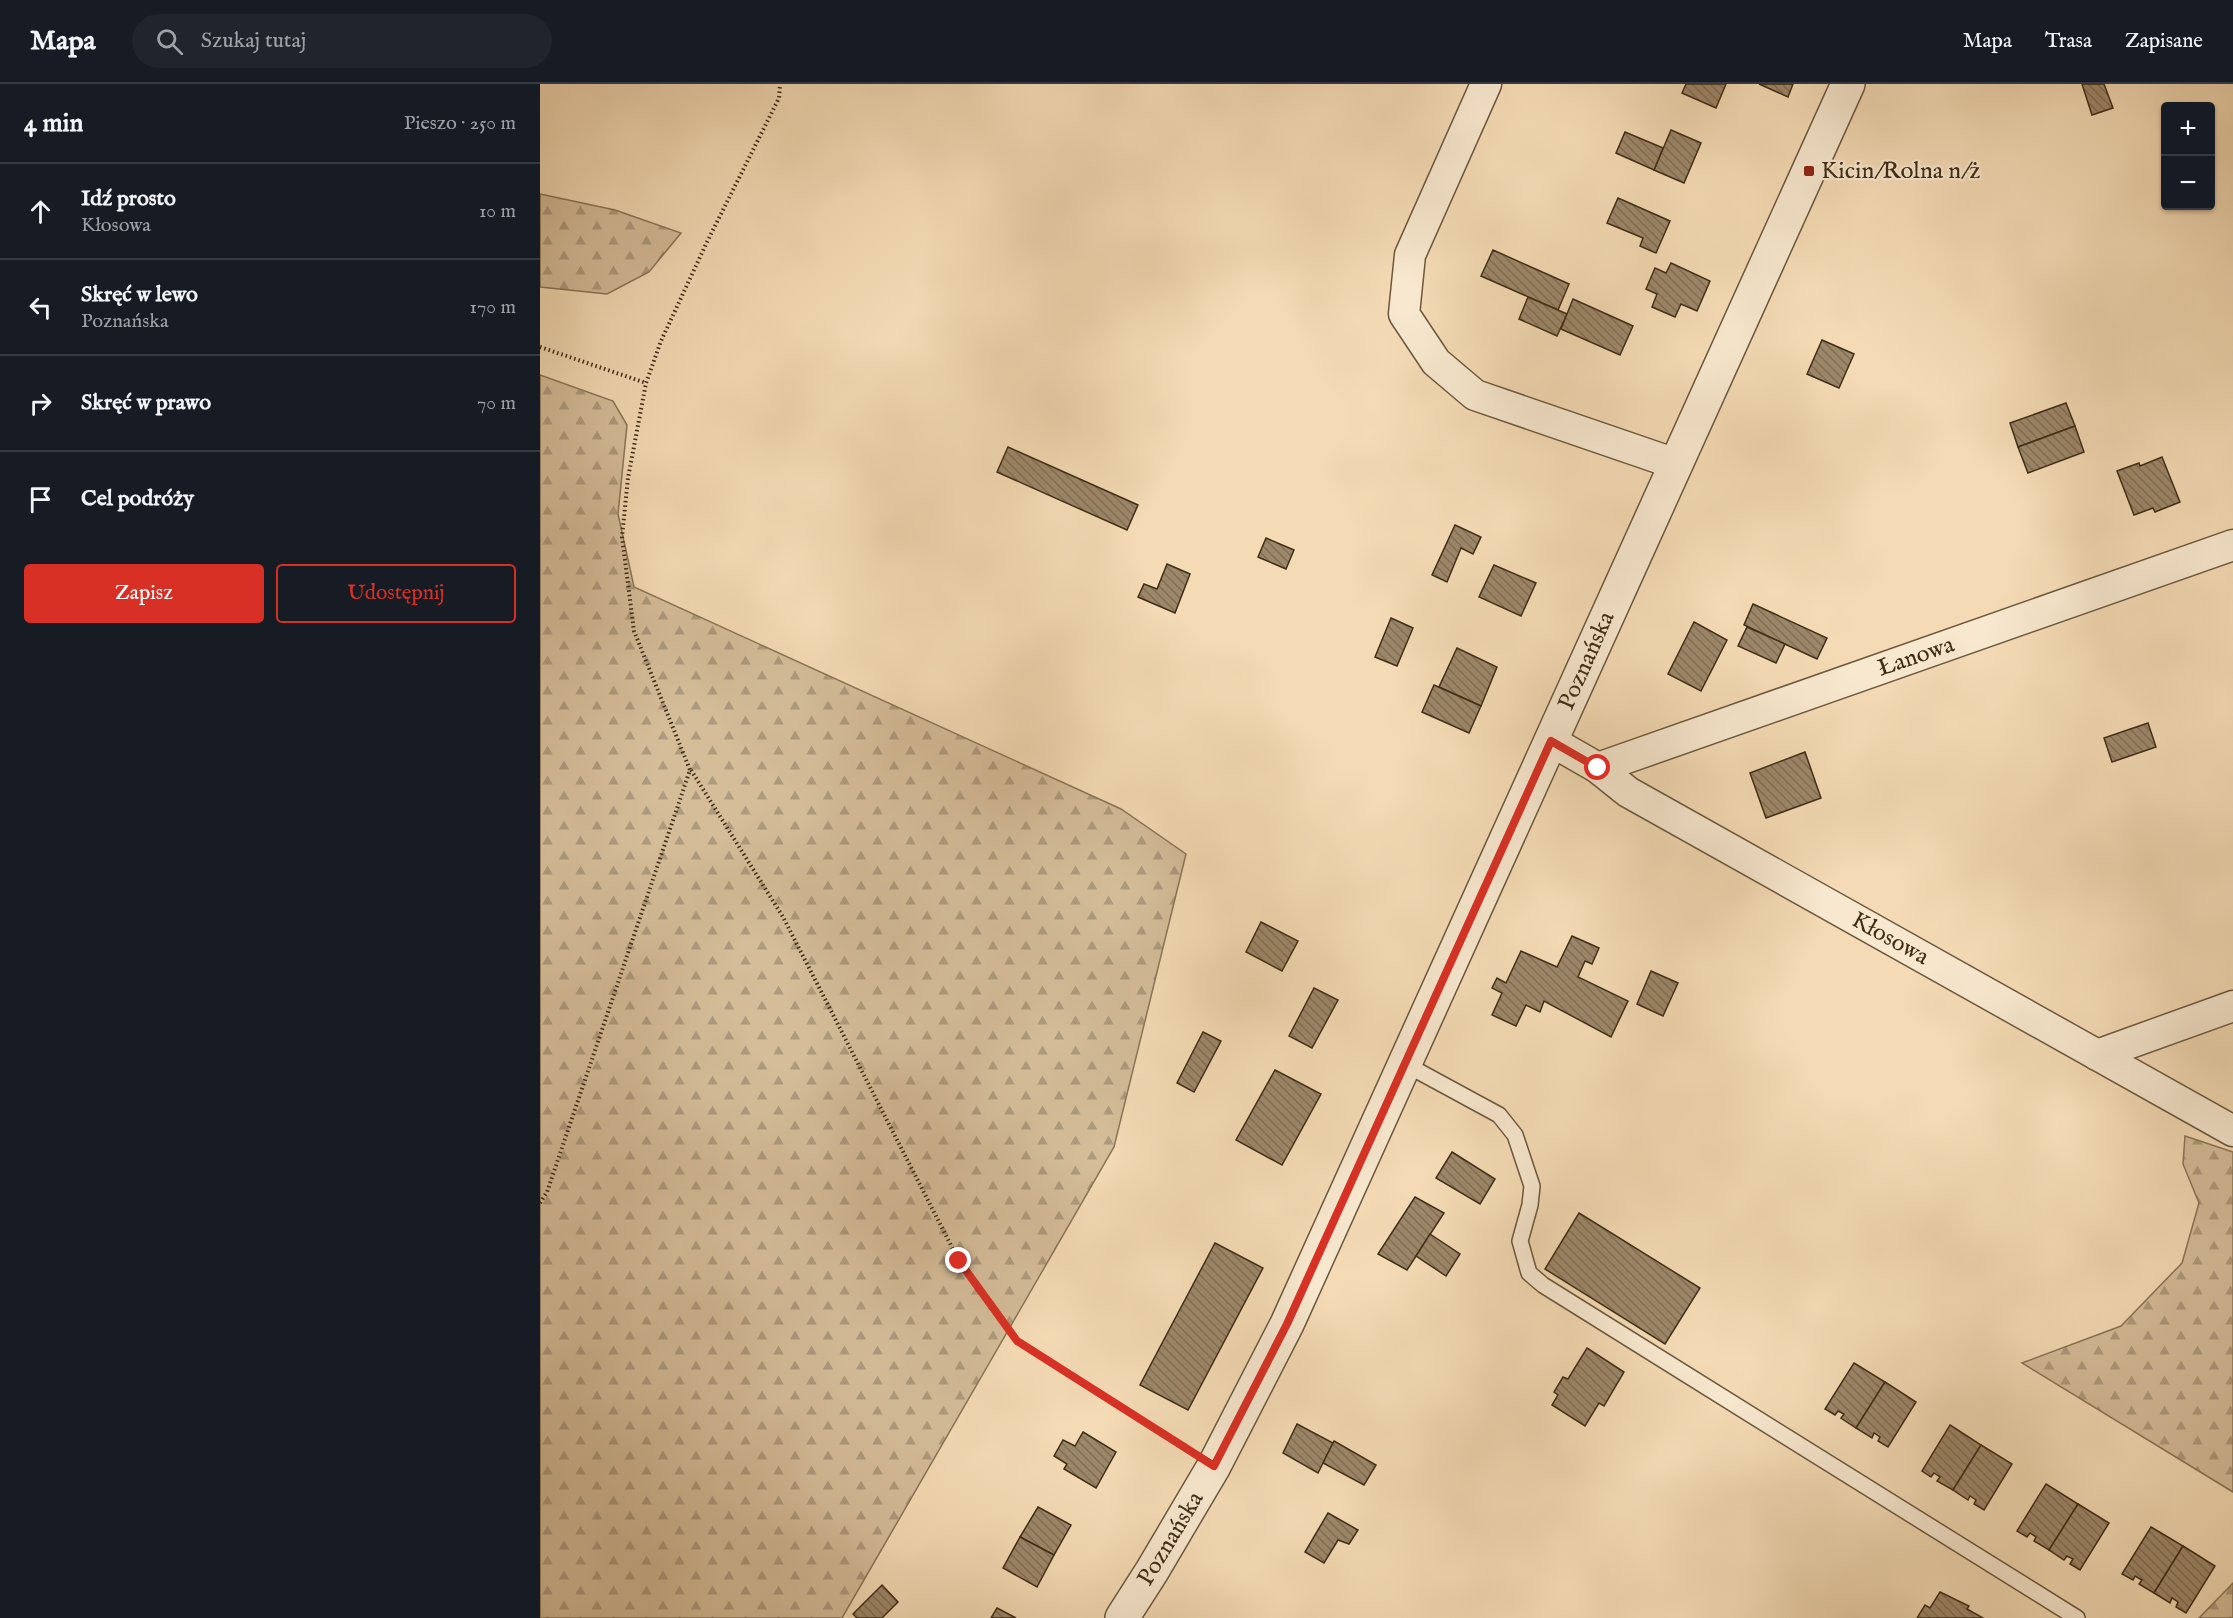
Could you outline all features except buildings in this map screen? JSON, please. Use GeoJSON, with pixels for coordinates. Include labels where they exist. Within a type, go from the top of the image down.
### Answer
{"type":"FeatureCollection","features":[{"type":"Feature","properties":{"kind":"street"},"geometry":{"type":"LineString","coordinates":[[1486,84],[1410,255],[1404,314],[1436,362],[1475,395],[1676,464]]}},
{"type":"Feature","properties":{"kind":"street","name":"Poznańska"},"geometry":{"type":"LineString","coordinates":[[1122,1618],[1214,1466],[1287,1324],[1848,84]]}},
{"type":"Feature","properties":{"kind":"street","name":"Łanowa"},"geometry":{"type":"LineString","coordinates":[[1598,768],[2233,545]]}},
{"type":"Feature","properties":{"kind":"street","name":"Kłosowa"},"geometry":{"type":"LineString","coordinates":[[1551,741],[1598,768],[1628,792],[2233,1131]]}},
{"type":"Feature","properties":{"kind":"street"},"geometry":{"type":"LineString","coordinates":[[2097,1055],[2233,1006]]}},
{"type":"Feature","properties":{"kind":"lane"},"geometry":{"type":"LineString","coordinates":[[1405,1064],[1499,1115],[1515,1135],[1532,1186],[1530,1205],[1520,1241],[1529,1273],[1543,1285],[2077,1618]]}},
{"type":"Feature","properties":{"kind":"path"},"geometry":{"type":"LineString","coordinates":[[780,84],[779,98],[702,252],[661,341],[646,383],[628,478],[622,537],[634,631],[690,770],[783,917],[959,1261],[1017,1341],[1214,1466]]}},
{"type":"Feature","properties":{"kind":"path"},"geometry":{"type":"LineString","coordinates":[[540,347],[646,383]]}},
{"type":"Feature","properties":{"kind":"path"},"geometry":{"type":"LineString","coordinates":[[540,1203],[547,1192],[690,770]]}},
{"type":"Feature","properties":{"kind":"green space"},"geometry":{"type":"Polygon","coordinates":[[[540,194],[615,210],[681,233],[649,272],[607,294],[540,287],[540,194]]]}},
{"type":"Feature","properties":{"kind":"green space"},"geometry":{"type":"Polygon","coordinates":[[[540,375],[613,401],[627,425],[618,514],[634,587],[1121,809],[1186,854],[1114,1147],[842,1618],[540,1618],[540,375]]]}},
{"type":"Feature","properties":{"kind":"green space"},"geometry":{"type":"Polygon","coordinates":[[[2185,1136],[2233,1152],[2233,1492],[2022,1363],[2121,1326],[2182,1263],[2199,1203],[2183,1164],[2185,1136]]]}},
{"type":"Feature","properties":{"kind":"green space"},"geometry":{"type":"Polygon","coordinates":[[[2233,1583],[2233,1618],[2199,1618],[2233,1583]]]}},
{"type":"Feature","properties":{"kind":"place","name":"Kicin/Rolna n/ż"},"geometry":{"type":"Point","coordinates":[1809,171]}},
{"type":"Feature","properties":{"kind":"route"},"geometry":{"type":"LineString","coordinates":[[959,1261],[1017,1341],[1214,1466],[1287,1324],[1551,741],[1598,768]]}}]}
